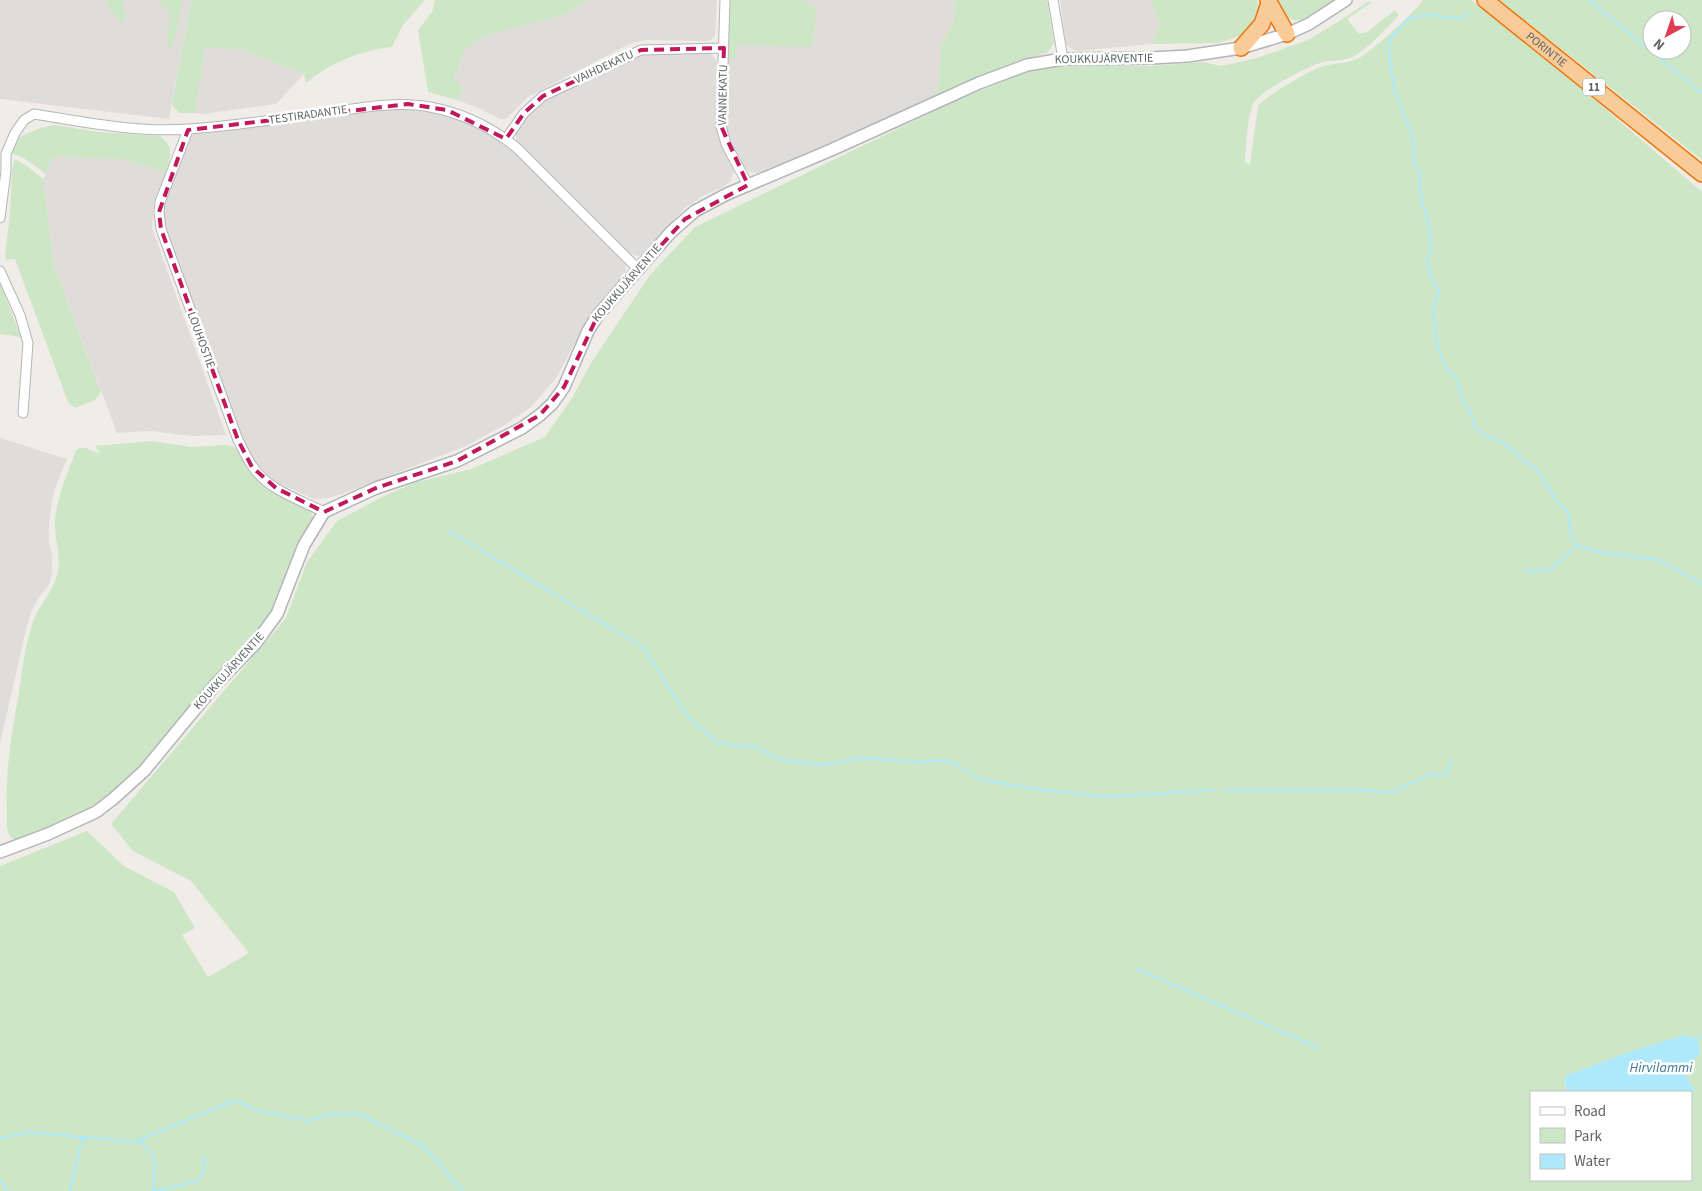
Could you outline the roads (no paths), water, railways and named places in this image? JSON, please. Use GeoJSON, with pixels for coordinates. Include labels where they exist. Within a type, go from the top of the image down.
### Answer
{"type":"FeatureCollection","features":[{"type":"Feature","properties":{"kind":"highway","name":"PORINTIE"},"geometry":{"type":"LineString","coordinates":[[1485,0],[1702,174]]}},
{"type":"Feature","properties":{"kind":"highway"},"geometry":{"type":"LineString","coordinates":[[1268,1],[1287,34]]}},
{"type":"Feature","properties":{"kind":"highway"},"geometry":{"type":"LineString","coordinates":[[1241,48],[1262,24],[1268,1]]}},
{"type":"Feature","properties":{"kind":"street","name":"VANNEKATU"},"geometry":{"type":"LineString","coordinates":[[725,0],[721,126],[726,144],[748,185]]}},
{"type":"Feature","properties":{"kind":"street"},"geometry":{"type":"LineString","coordinates":[[1054,0],[1063,59]]}},
{"type":"Feature","properties":{"kind":"street","name":"KOUKKUJÄRVENTIE"},"geometry":{"type":"LineString","coordinates":[[0,852],[48,834],[96,812],[113,800],[144,770],[215,685],[255,644],[277,614],[304,545],[324,512],[376,488],[457,461],[522,428],[552,404],[564,387],[588,331],[598,315],[672,232],[696,211],[726,194],[831,150],[1006,72],[1027,65],[1063,59],[1151,58],[1202,54],[1241,48],[1287,34],[1309,24],[1346,0]]}},
{"type":"Feature","properties":{"kind":"street","name":"VAIHDEKATU"},"geometry":{"type":"LineString","coordinates":[[506,139],[524,113],[543,96],[641,50],[724,48]]}},
{"type":"Feature","properties":{"kind":"street","name":"TESTIRADANTIE"},"geometry":{"type":"LineString","coordinates":[[0,218],[6,171],[6,154],[24,120],[34,114],[116,126],[188,130],[385,105],[408,104],[429,106],[468,118],[506,139],[638,269]]}},
{"type":"Feature","properties":{"kind":"street","name":"LOUHOSTIE"},"geometry":{"type":"LineString","coordinates":[[188,130],[160,202],[159,212],[164,238],[238,440],[252,467],[262,478],[276,488],[324,512]]}},
{"type":"Feature","properties":{"kind":"street"},"geometry":{"type":"LineString","coordinates":[[0,271],[20,316],[28,343],[23,413]]}},
{"type":"Feature","properties":{"kind":"water","name":"Hirvilammi"},"geometry":{"type":"Polygon","coordinates":[[[1685,1035],[1698,1039],[1700,1053],[1685,1073],[1694,1090],[1692,1096],[1692,1091],[1566,1091],[1565,1076],[1629,1052],[1685,1035]]]}},
{"type":"Feature","properties":{"kind":"waterway"},"geometry":{"type":"LineString","coordinates":[[1589,0],[1702,93]]}},
{"type":"Feature","properties":{"kind":"waterway"},"geometry":{"type":"LineString","coordinates":[[1468,13],[1461,19],[1432,15],[1410,17],[1389,40],[1389,58],[1392,64],[1391,70],[1395,92],[1412,135],[1415,165],[1421,175],[1419,184],[1422,204],[1427,216],[1432,247],[1427,260],[1433,283],[1439,290],[1433,311],[1437,347],[1448,371],[1456,378],[1463,402],[1468,407],[1476,428],[1485,436],[1500,440],[1537,470],[1558,503],[1568,512],[1571,537],[1577,545],[1598,552],[1659,560],[1702,584]]}},
{"type":"Feature","properties":{"kind":"waterway"},"geometry":{"type":"LineString","coordinates":[[449,531],[643,647],[687,716],[717,742],[759,748],[778,759],[821,765],[862,758],[951,762],[982,780],[1042,790],[1105,797],[1214,790]]}},
{"type":"Feature","properties":{"kind":"waterway"},"geometry":{"type":"LineString","coordinates":[[1526,572],[1551,569],[1577,545]]}},
{"type":"Feature","properties":{"kind":"waterway"},"geometry":{"type":"LineString","coordinates":[[1226,790],[1361,790],[1390,793],[1431,774],[1438,776],[1446,774],[1453,759]]}},
{"type":"Feature","properties":{"kind":"waterway"},"geometry":{"type":"LineString","coordinates":[[1137,969],[1317,1047]]}},
{"type":"Feature","properties":{"kind":"waterway"},"geometry":{"type":"LineString","coordinates":[[1698,1039],[1702,1036]]}},
{"type":"Feature","properties":{"kind":"waterway"},"geometry":{"type":"LineString","coordinates":[[0,1138],[29,1132],[133,1142],[236,1100],[253,1109],[308,1121],[328,1115],[359,1114],[424,1146],[462,1191]]}},
{"type":"Feature","properties":{"kind":"waterway"},"geometry":{"type":"LineString","coordinates":[[70,1191],[82,1137]]}},
{"type":"Feature","properties":{"kind":"waterway"},"geometry":{"type":"LineString","coordinates":[[139,1140],[151,1152],[155,1163],[153,1191]]}},
{"type":"Feature","properties":{"kind":"waterway"},"geometry":{"type":"LineString","coordinates":[[155,1191],[198,1181],[203,1173],[205,1156]]}},
{"type":"Feature","properties":{"kind":"waterway"},"geometry":{"type":"LineString","coordinates":[[0,1180],[8,1191]]}}]}
